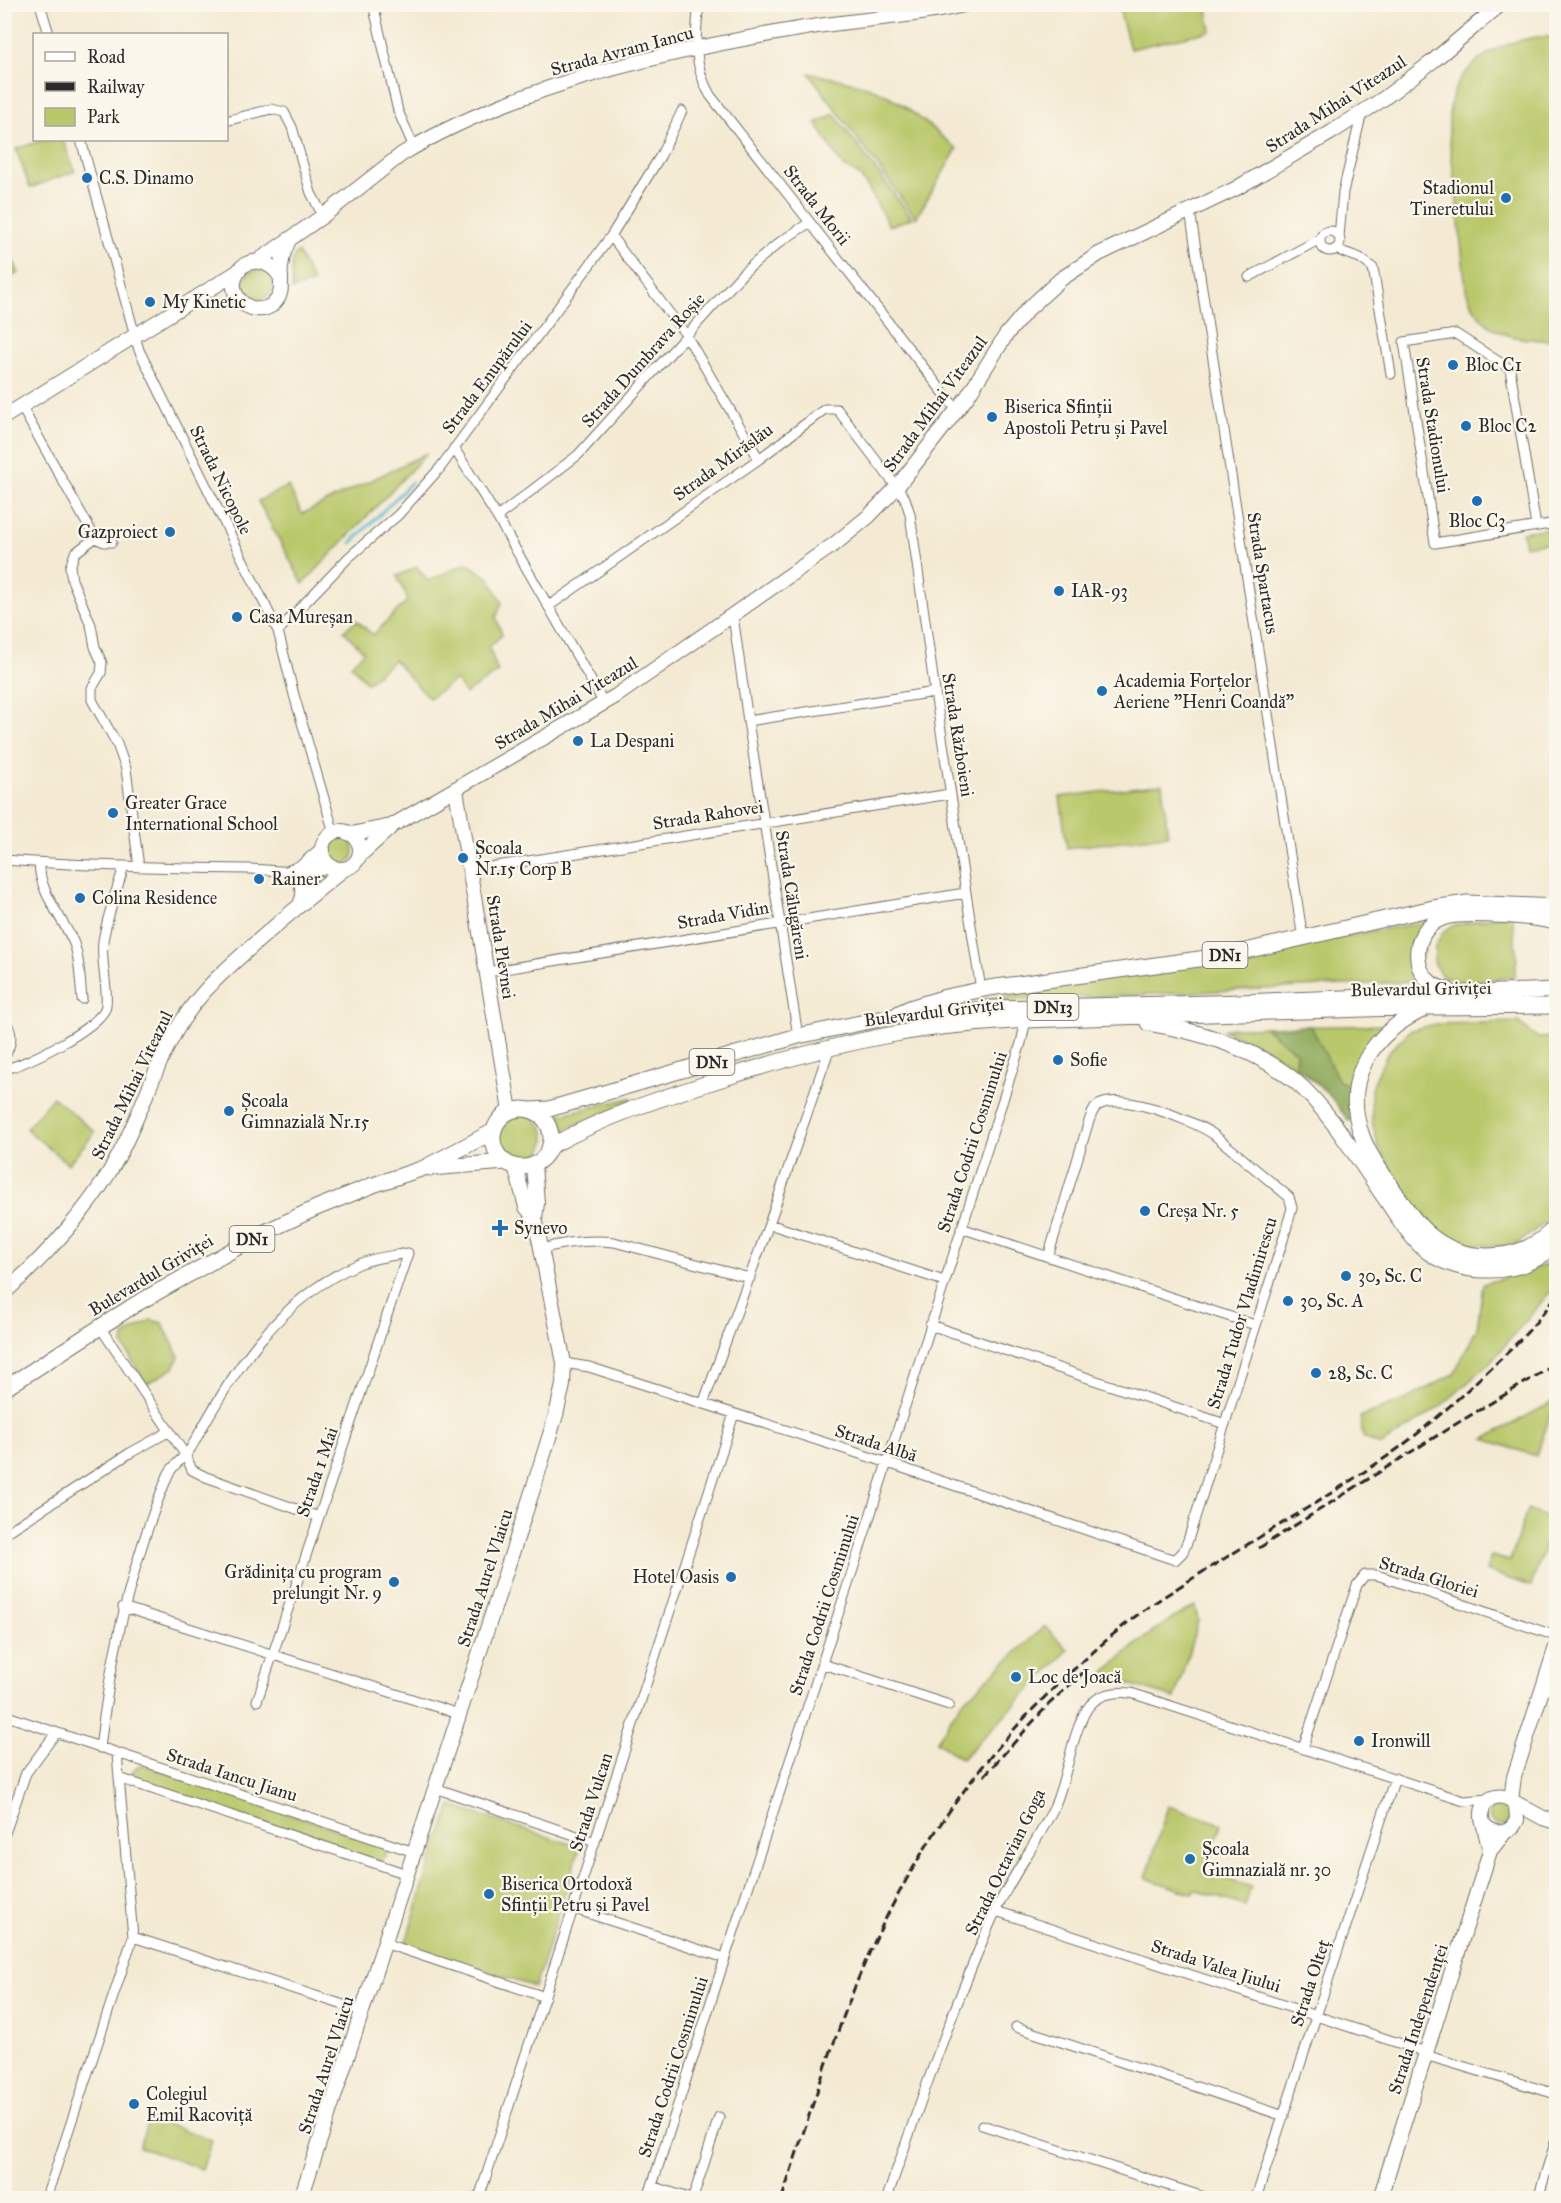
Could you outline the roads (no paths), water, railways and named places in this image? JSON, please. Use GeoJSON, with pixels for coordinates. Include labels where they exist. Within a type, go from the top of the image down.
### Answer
{"type":"FeatureCollection","features":[{"type":"Feature","properties":{"kind":"main road","name":"Bulevardul Griviței"},"geometry":{"type":"LineString","coordinates":[[894,1016],[910,1008],[946,997],[1228,955],[1453,904],[1557,907]]}},
{"type":"Feature","properties":{"kind":"main road"},"geometry":{"type":"LineString","coordinates":[[1466,992],[1431,985],[1422,975],[1418,961],[1420,942],[1435,921],[1445,917],[1467,915],[1543,919],[1557,922]]}},
{"type":"Feature","properties":{"kind":"main road","name":"Bulevardul Griviței"},"geometry":{"type":"LineString","coordinates":[[550,1146],[595,1122],[637,1106],[780,1060],[897,1033],[1026,1020],[1428,1007],[1528,998],[1557,990]]}},
{"type":"Feature","properties":{"kind":"main road","name":"Bulevardul Griviței"},"geometry":{"type":"LineString","coordinates":[[531,1110],[549,1108],[587,1098],[798,1036],[894,1016],[917,1016],[995,1008],[1212,1003],[1466,992],[1528,998],[1557,1006]]}},
{"type":"Feature","properties":{"kind":"main road"},"geometry":{"type":"LineString","coordinates":[[1428,1007],[1391,1027],[1366,1057],[1360,1072],[1356,1107],[1358,1121],[1365,1142],[1380,1171],[1432,1238],[1458,1251],[1483,1256],[1500,1256],[1518,1252],[1536,1244],[1557,1226]]}},
{"type":"Feature","properties":{"kind":"main road","name":"DN1"},"geometry":{"type":"LineString","coordinates":[[1103,1017],[1193,1032],[1234,1047],[1281,1070],[1308,1094],[1338,1130],[1415,1239],[1445,1262],[1482,1271],[1512,1268],[1548,1253],[1557,1245]]}},
{"type":"Feature","properties":{"kind":"main road","name":"DN1"},"geometry":{"type":"LineString","coordinates":[[494,1131],[500,1118],[510,1111],[521,1108],[531,1110]]}},
{"type":"Feature","properties":{"kind":"main road"},"geometry":{"type":"LineString","coordinates":[[531,1110],[546,1121],[552,1137],[550,1146]]}},
{"type":"Feature","properties":{"kind":"main road","name":"Bulevardul Griviței"},"geometry":{"type":"LineString","coordinates":[[4,1389],[166,1287],[263,1233],[316,1208],[424,1168],[494,1131]]}},
{"type":"Feature","properties":{"kind":"main road"},"geometry":{"type":"LineString","coordinates":[[494,1131],[495,1148],[510,1164]]}},
{"type":"Feature","properties":{"kind":"main road","name":"DN1"},"geometry":{"type":"LineString","coordinates":[[510,1164],[524,1167],[534,1165],[544,1157],[550,1146]]}},
{"type":"Feature","properties":{"kind":"main road","name":"Bulevardul Griviței"},"geometry":{"type":"LineString","coordinates":[[424,1168],[510,1164]]}},
{"type":"Feature","properties":{"kind":"street"},"geometry":{"type":"LineString","coordinates":[[40,4],[49,33]]}},
{"type":"Feature","properties":{"kind":"street"},"geometry":{"type":"LineString","coordinates":[[373,4],[398,111],[414,147]]}},
{"type":"Feature","properties":{"kind":"street","name":"Strada Morii"},"geometry":{"type":"LineString","coordinates":[[699,4],[695,49],[698,70],[710,95],[957,410]]}},
{"type":"Feature","properties":{"kind":"street","name":"Strada Avram Iancu"},"geometry":{"type":"LineString","coordinates":[[258,261],[323,216],[414,147],[447,128],[559,85],[695,49],[805,28],[968,4]]}},
{"type":"Feature","properties":{"kind":"street","name":"Strada Mihai Viteazul"},"geometry":{"type":"LineString","coordinates":[[359,856],[393,825],[604,703],[733,616],[836,543],[869,516],[897,487],[957,410],[1006,336],[1028,309],[1045,292],[1078,266],[1235,189],[1362,112],[1433,61],[1501,4]]}},
{"type":"Feature","properties":{"kind":"street"},"geometry":{"type":"LineString","coordinates":[[228,120],[271,109],[284,112],[292,127],[311,193],[323,216]]}},
{"type":"Feature","properties":{"kind":"street","name":"Strada Enupărului"},"geometry":{"type":"LineString","coordinates":[[278,632],[349,557],[398,515],[421,491],[611,236],[661,155],[682,111]]}},
{"type":"Feature","properties":{"kind":"street"},"geometry":{"type":"LineString","coordinates":[[1335,249],[1339,244],[1343,192],[1362,112]]}},
{"type":"Feature","properties":{"kind":"street","name":"Strada Nicopole"},"geometry":{"type":"LineString","coordinates":[[81,141],[139,350],[278,632],[294,695],[340,833]]}},
{"type":"Feature","properties":{"kind":"street","name":"Strada Spartacus"},"geometry":{"type":"LineString","coordinates":[[1190,211],[1303,939]]}},
{"type":"Feature","properties":{"kind":"street","name":"Strada Dumbrava Roșie"},"geometry":{"type":"LineString","coordinates":[[498,517],[578,455],[743,273],[780,242],[809,223]]}},
{"type":"Feature","properties":{"kind":"street"},"geometry":{"type":"LineString","coordinates":[[1249,278],[1320,239],[1323,233],[1335,232],[1339,237]]}},
{"type":"Feature","properties":{"kind":"street"},"geometry":{"type":"LineString","coordinates":[[611,236],[686,335],[759,459]]}},
{"type":"Feature","properties":{"kind":"street"},"geometry":{"type":"LineString","coordinates":[[1320,239],[1321,246],[1326,250],[1335,249],[1360,258],[1373,268],[1391,374]]}},
{"type":"Feature","properties":{"kind":"street"},"geometry":{"type":"LineString","coordinates":[[239,271],[234,285],[237,297],[251,308],[269,307],[280,295],[282,257],[289,240]]}},
{"type":"Feature","properties":{"kind":"street"},"geometry":{"type":"LineString","coordinates":[[4,417],[135,337],[239,271],[246,264],[258,261],[274,268],[281,278]]}},
{"type":"Feature","properties":{"kind":"street"},"geometry":{"type":"LineString","coordinates":[[198,297],[222,291],[237,297]]}},
{"type":"Feature","properties":{"kind":"street","name":"Strada Stadionului"},"geometry":{"type":"LineString","coordinates":[[1536,526],[1510,369],[1456,334],[1404,342],[1435,543],[1557,523]]}},
{"type":"Feature","properties":{"kind":"street"},"geometry":{"type":"LineString","coordinates":[[21,406],[95,538],[104,542],[112,542]]}},
{"type":"Feature","properties":{"kind":"street","name":"Strada Mirăslău"},"geometry":{"type":"LineString","coordinates":[[549,606],[759,459],[825,409],[832,408],[840,412],[897,487]]}},
{"type":"Feature","properties":{"kind":"street"},"geometry":{"type":"LineString","coordinates":[[454,448],[498,517],[604,703]]}},
{"type":"Feature","properties":{"kind":"street","name":"Strada Războieni"},"geometry":{"type":"LineString","coordinates":[[897,487],[905,498],[910,514],[981,990]]}},
{"type":"Feature","properties":{"kind":"street"},"geometry":{"type":"LineString","coordinates":[[95,538],[75,553],[70,567],[72,580],[91,625],[95,647],[102,663],[101,673],[92,688],[92,700],[117,744],[126,769],[139,867]]}},
{"type":"Feature","properties":{"kind":"street","name":"Strada Călugăreni"},"geometry":{"type":"LineString","coordinates":[[733,616],[798,1036]]}},
{"type":"Feature","properties":{"kind":"street"},"geometry":{"type":"LineString","coordinates":[[748,721],[935,692]]}},
{"type":"Feature","properties":{"kind":"street","name":"Strada Plevnei"},"geometry":{"type":"LineString","coordinates":[[456,790],[510,1111]]}},
{"type":"Feature","properties":{"kind":"street","name":"Strada Rahovei"},"geometry":{"type":"LineString","coordinates":[[471,870],[950,794]]}},
{"type":"Feature","properties":{"kind":"street","name":"Strada Mihai Viteazul"},"geometry":{"type":"LineString","coordinates":[[340,833],[351,834],[393,825]]}},
{"type":"Feature","properties":{"kind":"street"},"geometry":{"type":"LineString","coordinates":[[4,860],[139,867],[289,870],[311,873],[354,865],[360,850],[357,841],[353,836],[340,833],[328,838],[323,847],[301,865],[289,870]]}},
{"type":"Feature","properties":{"kind":"street"},"geometry":{"type":"LineString","coordinates":[[323,847],[326,860],[340,868]]}},
{"type":"Feature","properties":{"kind":"street","name":"Strada Mihai Viteazul"},"geometry":{"type":"LineString","coordinates":[[301,902],[323,847]]}},
{"type":"Feature","properties":{"kind":"street"},"geometry":{"type":"LineString","coordinates":[[39,863],[40,878],[50,902],[73,941],[82,999]]}},
{"type":"Feature","properties":{"kind":"street"},"geometry":{"type":"LineString","coordinates":[[4,1069],[24,1064],[72,1037],[104,1011],[106,998],[103,941],[124,866]]}},
{"type":"Feature","properties":{"kind":"street","name":"Strada Mihai Viteazul"},"geometry":{"type":"LineString","coordinates":[[4,1293],[54,1242],[107,1176],[118,1157],[169,1044],[196,1001],[218,977],[340,868]]}},
{"type":"Feature","properties":{"kind":"street"},"geometry":{"type":"LineString","coordinates":[[289,870],[299,884],[301,902]]}},
{"type":"Feature","properties":{"kind":"street","name":"Strada Vidin"},"geometry":{"type":"LineString","coordinates":[[487,972],[780,922],[966,894]]}},
{"type":"Feature","properties":{"kind":"street"},"geometry":{"type":"LineString","coordinates":[[4,1020],[12,1034],[10,1046],[4,1058]]}},
{"type":"Feature","properties":{"kind":"street","name":"Strada Codrii Cosminului"},"geometry":{"type":"LineString","coordinates":[[648,2199],[887,1463],[1021,1043],[1026,1020]]}},
{"type":"Feature","properties":{"kind":"street"},"geometry":{"type":"LineString","coordinates":[[703,1404],[750,1278],[830,1047]]}},
{"type":"Feature","properties":{"kind":"street","name":"Strada Tudor Vladimirescu"},"geometry":{"type":"LineString","coordinates":[[1048,1257],[1095,1107],[1116,1101],[1173,1115],[1200,1126],[1213,1134],[1289,1197],[1292,1208],[1225,1424],[1188,1540],[1183,1552],[1175,1560]]}},
{"type":"Feature","properties":{"kind":"street","name":"Strada Aurel Vlaicu"},"geometry":{"type":"LineString","coordinates":[[510,1164],[526,1207],[535,1218]]}},
{"type":"Feature","properties":{"kind":"street","name":"Strada Aurel Vlaicu"},"geometry":{"type":"LineString","coordinates":[[301,2199],[556,1415],[563,1385],[564,1363],[535,1218],[537,1203],[534,1165]]}},
{"type":"Feature","properties":{"kind":"street"},"geometry":{"type":"LineString","coordinates":[[769,1224],[944,1281]]}},
{"type":"Feature","properties":{"kind":"street"},"geometry":{"type":"LineString","coordinates":[[962,1228],[1255,1325]]}},
{"type":"Feature","properties":{"kind":"street"},"geometry":{"type":"LineString","coordinates":[[541,1249],[591,1240],[614,1242],[750,1278]]}},
{"type":"Feature","properties":{"kind":"street","name":"Strada 1 Mai"},"geometry":{"type":"LineString","coordinates":[[186,1456],[221,1392],[265,1333],[295,1303],[326,1281],[360,1263],[408,1253],[257,1701]]}},
{"type":"Feature","properties":{"kind":"street","name":"Strada Tudor Vladimirescu"},"geometry":{"type":"LineString","coordinates":[[930,1325],[1225,1424]]}},
{"type":"Feature","properties":{"kind":"street"},"geometry":{"type":"LineString","coordinates":[[100,1327],[170,1431],[192,1470],[319,1517]]}},
{"type":"Feature","properties":{"kind":"street","name":"Strada Albă"},"geometry":{"type":"LineString","coordinates":[[564,1363],[589,1367],[887,1463],[1175,1560]]}},
{"type":"Feature","properties":{"kind":"street","name":"Strada Vulcan"},"geometry":{"type":"LineString","coordinates":[[479,2199],[734,1414]]}},
{"type":"Feature","properties":{"kind":"street"},"geometry":{"type":"LineString","coordinates":[[4,1534],[130,1453],[170,1431]]}},
{"type":"Feature","properties":{"kind":"street"},"geometry":{"type":"LineString","coordinates":[[100,1748],[123,1607],[139,1550],[170,1472],[186,1456]]}},
{"type":"Feature","properties":{"kind":"street","name":"Strada Gloriei"},"geometry":{"type":"LineString","coordinates":[[1303,1748],[1357,1585],[1365,1575],[1377,1575],[1557,1635]]}},
{"type":"Feature","properties":{"kind":"street"},"geometry":{"type":"LineString","coordinates":[[123,1607],[459,1714]]}},
{"type":"Feature","properties":{"kind":"street"},"geometry":{"type":"LineString","coordinates":[[1490,1851],[1483,1821],[1483,1808],[1503,1800],[1514,1777],[1557,1647]]}},
{"type":"Feature","properties":{"kind":"street"},"geometry":{"type":"LineString","coordinates":[[822,1664],[949,1705]]}},
{"type":"Feature","properties":{"kind":"street","name":"Strada Octavian Goga"},"geometry":{"type":"LineString","coordinates":[[887,2199],[920,2104],[996,1911],[1056,1802],[1081,1724],[1087,1710],[1096,1699],[1112,1693],[1131,1693],[1466,1802]]}},
{"type":"Feature","properties":{"kind":"street","name":"Strada Iancu Jianu"},"geometry":{"type":"LineString","coordinates":[[4,1715],[414,1852]]}},
{"type":"Feature","properties":{"kind":"street"},"geometry":{"type":"LineString","coordinates":[[4,1836],[26,1773],[56,1733]]}},
{"type":"Feature","properties":{"kind":"street"},"geometry":{"type":"LineString","coordinates":[[46,2199],[133,1937],[117,1754]]}},
{"type":"Feature","properties":{"kind":"street"},"geometry":{"type":"LineString","coordinates":[[120,1778],[407,1874]]}},
{"type":"Feature","properties":{"kind":"street","name":"Strada Olteț"},"geometry":{"type":"LineString","coordinates":[[1256,2199],[1395,1778]]}},
{"type":"Feature","properties":{"kind":"street"},"geometry":{"type":"LineString","coordinates":[[435,1788],[595,1842]]}},
{"type":"Feature","properties":{"kind":"street"},"geometry":{"type":"LineString","coordinates":[[1503,1800],[1518,1815],[1510,1828]]}},
{"type":"Feature","properties":{"kind":"street"},"geometry":{"type":"LineString","coordinates":[[1466,1802],[1503,1800],[1550,1820]]}},
{"type":"Feature","properties":{"kind":"street"},"geometry":{"type":"LineString","coordinates":[[1466,1802],[1494,1832],[1510,1828],[1528,1819],[1550,1820]]}},
{"type":"Feature","properties":{"kind":"street","name":"Strada Independenței"},"geometry":{"type":"LineString","coordinates":[[1380,2199],[1490,1851],[1510,1828]]}},
{"type":"Feature","properties":{"kind":"street"},"geometry":{"type":"LineString","coordinates":[[574,1909],[725,1958]]}},
{"type":"Feature","properties":{"kind":"street","name":"Strada Valea Jiului"},"geometry":{"type":"LineString","coordinates":[[996,1911],[1426,2054],[1557,2094]]}},
{"type":"Feature","properties":{"kind":"street"},"geometry":{"type":"LineString","coordinates":[[133,1937],[362,2011]]}},
{"type":"Feature","properties":{"kind":"street"},"geometry":{"type":"LineString","coordinates":[[384,1943],[545,1997]]}},
{"type":"Feature","properties":{"kind":"street"},"geometry":{"type":"LineString","coordinates":[[1016,2027],[1284,2116]]}},
{"type":"Feature","properties":{"kind":"street"},"geometry":{"type":"LineString","coordinates":[[693,2199],[719,2118]]}},
{"type":"Feature","properties":{"kind":"street"},"geometry":{"type":"LineString","coordinates":[[982,2125],[1207,2199]]}},
{"type":"Feature","properties":{"kind":"street"},"geometry":{"type":"LineString","coordinates":[[1538,2199],[1557,2139]]}},
{"type":"Feature","properties":{"kind":"street"},"geometry":{"type":"LineString","coordinates":[[652,2186],[688,2199]]}},
{"type":"Feature","properties":{"kind":"waterway"},"geometry":{"type":"LineString","coordinates":[[351,543],[412,482]]}},
{"type":"Feature","properties":{"kind":"railway"},"geometry":{"type":"LineString","coordinates":[[782,2198],[816,2093],[854,1989],[896,1898],[948,1812],[1010,1734],[1044,1697],[1138,1614],[1362,1473],[1415,1435],[1449,1407],[1512,1348],[1539,1319],[1556,1296]]}},
{"type":"Feature","properties":{"kind":"railway"},"geometry":{"type":"LineString","coordinates":[[1259,1548],[1446,1430],[1556,1364]]}},
{"type":"Feature","properties":{"kind":"railway"},"geometry":{"type":"LineString","coordinates":[[984,1776],[1048,1705],[1086,1670]]}},
{"type":"Feature","properties":{"kind":"place","name":"C.S. Dinamo"},"geometry":{"type":"Point","coordinates":[87,178]}},
{"type":"Feature","properties":{"kind":"place","name":"Stadionul Tineretului"},"geometry":{"type":"Point","coordinates":[1506,198]}},
{"type":"Feature","properties":{"kind":"place","name":"My Kinetic"},"geometry":{"type":"Point","coordinates":[150,302]}},
{"type":"Feature","properties":{"kind":"place","name":"Bloc C1"},"geometry":{"type":"Point","coordinates":[1453,365]}},
{"type":"Feature","properties":{"kind":"place","name":"Biserica Sfinții Apostoli Petru și Pavel"},"geometry":{"type":"Point","coordinates":[992,417]}},
{"type":"Feature","properties":{"kind":"place","name":"Bloc C2"},"geometry":{"type":"Point","coordinates":[1466,426]}},
{"type":"Feature","properties":{"kind":"place","name":"Bloc C3"},"geometry":{"type":"Point","coordinates":[1477,501]}},
{"type":"Feature","properties":{"kind":"place","name":"Gazproiect"},"geometry":{"type":"Point","coordinates":[170,532]}},
{"type":"Feature","properties":{"kind":"place","name":"IAR-93"},"geometry":{"type":"Point","coordinates":[1059,591]}},
{"type":"Feature","properties":{"kind":"place","name":"Casa Mureșan"},"geometry":{"type":"Point","coordinates":[237,617]}},
{"type":"Feature","properties":{"kind":"place","name":"Academia Forțelor Aeriene \"Henri Coandă\""},"geometry":{"type":"Point","coordinates":[1102,691]}},
{"type":"Feature","properties":{"kind":"place","name":"La Despani"},"geometry":{"type":"Point","coordinates":[578,741]}},
{"type":"Feature","properties":{"kind":"place","name":"Greater Grace International School"},"geometry":{"type":"Point","coordinates":[113,813]}},
{"type":"Feature","properties":{"kind":"place","name":"Școala Nr.15 Corp B"},"geometry":{"type":"Point","coordinates":[463,858]}},
{"type":"Feature","properties":{"kind":"place","name":"Rainer"},"geometry":{"type":"Point","coordinates":[259,879]}},
{"type":"Feature","properties":{"kind":"place","name":"Colina Residence"},"geometry":{"type":"Point","coordinates":[80,898]}},
{"type":"Feature","properties":{"kind":"place","name":"Sofie"},"geometry":{"type":"Point","coordinates":[1058,1060]}},
{"type":"Feature","properties":{"kind":"place","name":"Școala Gimnazială Nr.15"},"geometry":{"type":"Point","coordinates":[229,1111]}},
{"type":"Feature","properties":{"kind":"place","name":"Creșa Nr. 5"},"geometry":{"type":"Point","coordinates":[1145,1211]}},
{"type":"Feature","properties":{"kind":"place","name":"Synevo"},"geometry":{"type":"Point","coordinates":[500,1228]}},
{"type":"Feature","properties":{"kind":"place","name":"30, Sc. C"},"geometry":{"type":"Point","coordinates":[1346,1276]}},
{"type":"Feature","properties":{"kind":"place","name":"30, Sc. A"},"geometry":{"type":"Point","coordinates":[1288,1301]}},
{"type":"Feature","properties":{"kind":"place","name":"28, Sc. C"},"geometry":{"type":"Point","coordinates":[1316,1373]}},
{"type":"Feature","properties":{"kind":"place","name":"Hotel Oasis"},"geometry":{"type":"Point","coordinates":[731,1577]}},
{"type":"Feature","properties":{"kind":"place","name":"Grădinița cu program prelungit Nr. 9"},"geometry":{"type":"Point","coordinates":[394,1582]}},
{"type":"Feature","properties":{"kind":"place","name":"Loc de Joacă"},"geometry":{"type":"Point","coordinates":[1016,1677]}},
{"type":"Feature","properties":{"kind":"place","name":"Ironwill"},"geometry":{"type":"Point","coordinates":[1359,1741]}},
{"type":"Feature","properties":{"kind":"place","name":"Școala Gimnazială nr. 30"},"geometry":{"type":"Point","coordinates":[1190,1859]}},
{"type":"Feature","properties":{"kind":"place","name":"Biserica Ortodoxă Sfinții Petru și Pavel"},"geometry":{"type":"Point","coordinates":[489,1894]}},
{"type":"Feature","properties":{"kind":"place","name":"Colegiul Emil Racoviță"},"geometry":{"type":"Point","coordinates":[134,2104]}}]}
